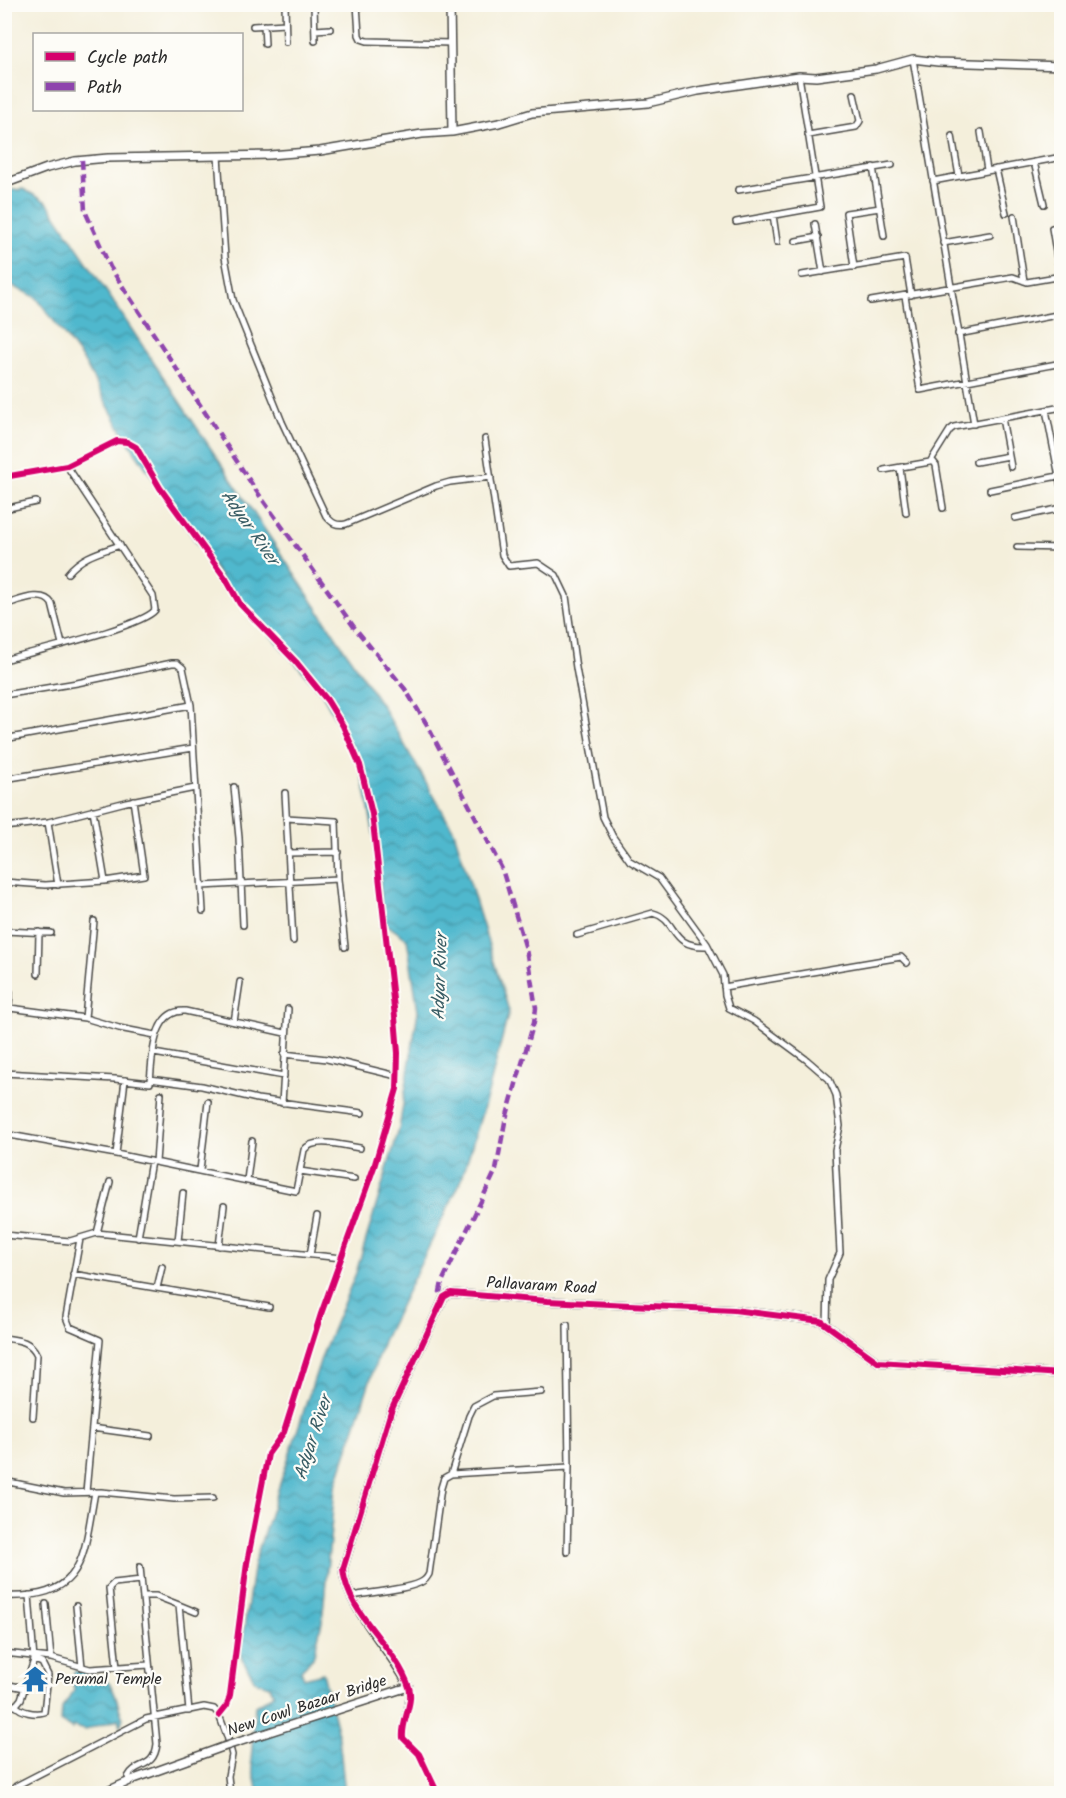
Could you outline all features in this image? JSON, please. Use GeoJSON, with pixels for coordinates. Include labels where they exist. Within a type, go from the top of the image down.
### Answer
{"type":"FeatureCollection","features":[{"type":"Feature","properties":{"kind":"street"},"geometry":{"type":"LineString","coordinates":[[285,4],[286,42]]}},
{"type":"Feature","properties":{"kind":"street"},"geometry":{"type":"LineString","coordinates":[[314,4],[315,41]]}},
{"type":"Feature","properties":{"kind":"street"},"geometry":{"type":"LineString","coordinates":[[357,4],[361,39],[451,43]]}},
{"type":"Feature","properties":{"kind":"street"},"geometry":{"type":"LineString","coordinates":[[450,4],[452,132]]}},
{"type":"Feature","properties":{"kind":"street"},"geometry":{"type":"LineString","coordinates":[[253,26],[285,24]]}},
{"type":"Feature","properties":{"kind":"street"},"geometry":{"type":"LineString","coordinates":[[264,25],[265,44]]}},
{"type":"Feature","properties":{"kind":"street"},"geometry":{"type":"LineString","coordinates":[[315,30],[330,28]]}},
{"type":"Feature","properties":{"kind":"street"},"geometry":{"type":"LineString","coordinates":[[4,184],[47,168],[75,161],[108,158],[270,155],[320,151],[422,134],[452,132],[499,123],[532,113],[648,103],[698,91],[799,76],[816,77],[866,70],[913,59],[938,62],[1062,66]]}},
{"type":"Feature","properties":{"kind":"street"},"geometry":{"type":"LineString","coordinates":[[913,59],[974,423]]}},
{"type":"Feature","properties":{"kind":"street"},"geometry":{"type":"LineString","coordinates":[[736,222],[820,207],[799,76]]}},
{"type":"Feature","properties":{"kind":"street"},"geometry":{"type":"LineString","coordinates":[[808,135],[856,127],[860,121],[854,94]]}},
{"type":"Feature","properties":{"kind":"street"},"geometry":{"type":"LineString","coordinates":[[981,132],[987,170]]}},
{"type":"Feature","properties":{"kind":"street"},"geometry":{"type":"LineString","coordinates":[[952,135],[959,176]]}},
{"type":"Feature","properties":{"kind":"street"},"geometry":{"type":"LineString","coordinates":[[218,156],[225,257],[233,300],[282,422],[326,516],[331,522],[339,525],[346,524],[450,482],[491,477]]}},
{"type":"Feature","properties":{"kind":"street"},"geometry":{"type":"LineString","coordinates":[[933,181],[1062,157]]}},
{"type":"Feature","properties":{"kind":"street"},"geometry":{"type":"LineString","coordinates":[[1034,162],[1044,204]]}},
{"type":"Feature","properties":{"kind":"street"},"geometry":{"type":"LineString","coordinates":[[738,190],[892,165]]}},
{"type":"Feature","properties":{"kind":"street"},"geometry":{"type":"LineString","coordinates":[[873,167],[884,236]]}},
{"type":"Feature","properties":{"kind":"street"},"geometry":{"type":"LineString","coordinates":[[996,169],[1006,213]]}},
{"type":"Feature","properties":{"kind":"street"},"geometry":{"type":"LineString","coordinates":[[854,267],[846,213],[880,208]]}},
{"type":"Feature","properties":{"kind":"street"},"geometry":{"type":"LineString","coordinates":[[773,215],[777,242]]}},
{"type":"Feature","properties":{"kind":"street"},"geometry":{"type":"LineString","coordinates":[[1014,216],[1024,281]]}},
{"type":"Feature","properties":{"kind":"street"},"geometry":{"type":"LineString","coordinates":[[815,224],[823,272]]}},
{"type":"Feature","properties":{"kind":"street"},"geometry":{"type":"LineString","coordinates":[[871,302],[1013,277],[1024,281],[1061,276],[1052,228],[1062,226]]}},
{"type":"Feature","properties":{"kind":"street"},"geometry":{"type":"LineString","coordinates":[[943,243],[990,235]]}},
{"type":"Feature","properties":{"kind":"street"},"geometry":{"type":"LineString","coordinates":[[796,241],[818,237]]}},
{"type":"Feature","properties":{"kind":"street"},"geometry":{"type":"LineString","coordinates":[[802,275],[905,258],[920,390],[1062,363]]}},
{"type":"Feature","properties":{"kind":"street"},"geometry":{"type":"LineString","coordinates":[[958,334],[1062,314]]}},
{"type":"Feature","properties":{"kind":"street"},"geometry":{"type":"LineString","coordinates":[[884,470],[932,460],[949,431],[954,427],[1062,407]]}},
{"type":"Feature","properties":{"kind":"street"},"geometry":{"type":"LineString","coordinates":[[1046,410],[1062,492]]}},
{"type":"Feature","properties":{"kind":"street"},"geometry":{"type":"LineString","coordinates":[[1002,418],[1011,467]]}},
{"type":"Feature","properties":{"kind":"street"},"geometry":{"type":"LineString","coordinates":[[484,439],[502,555],[509,566],[538,563],[556,575],[566,596],[576,668],[603,817],[613,837],[630,861],[659,878],[708,946],[723,975],[729,1008],[754,1021],[807,1060],[828,1079],[836,1095],[840,1126],[835,1150],[840,1253],[828,1280],[827,1326]]}},
{"type":"Feature","properties":{"kind":"street"},"geometry":{"type":"LineString","coordinates":[[4,477],[67,466],[117,441],[127,442],[136,447],[160,488],[226,579],[240,604],[314,683],[343,726],[360,765],[372,814],[395,1017],[397,1089],[391,1113],[321,1314],[284,1432],[268,1454],[247,1563],[230,1695],[227,1705],[219,1715]]}},
{"type":"Feature","properties":{"kind":"street"},"geometry":{"type":"LineString","coordinates":[[1054,455],[1062,454]]}},
{"type":"Feature","properties":{"kind":"street"},"geometry":{"type":"LineString","coordinates":[[976,462],[1009,456]]}},
{"type":"Feature","properties":{"kind":"street"},"geometry":{"type":"LineString","coordinates":[[932,460],[936,465],[943,508]]}},
{"type":"Feature","properties":{"kind":"street"},"geometry":{"type":"LineString","coordinates":[[4,660],[144,618],[155,610],[153,596],[67,466]]}},
{"type":"Feature","properties":{"kind":"street"},"geometry":{"type":"LineString","coordinates":[[900,468],[906,513]]}},
{"type":"Feature","properties":{"kind":"street"},"geometry":{"type":"LineString","coordinates":[[990,490],[1058,476]]}},
{"type":"Feature","properties":{"kind":"street"},"geometry":{"type":"LineString","coordinates":[[4,509],[36,502]]}},
{"type":"Feature","properties":{"kind":"street"},"geometry":{"type":"LineString","coordinates":[[1015,518],[1062,508]]}},
{"type":"Feature","properties":{"kind":"street"},"geometry":{"type":"LineString","coordinates":[[68,573],[87,556],[120,545]]}},
{"type":"Feature","properties":{"kind":"street"},"geometry":{"type":"LineString","coordinates":[[1017,547],[1062,548]]}},
{"type":"Feature","properties":{"kind":"street"},"geometry":{"type":"LineString","coordinates":[[4,605],[36,597],[49,599],[62,644]]}},
{"type":"Feature","properties":{"kind":"street"},"geometry":{"type":"LineString","coordinates":[[4,695],[177,663],[183,668],[191,705],[203,911]]}},
{"type":"Feature","properties":{"kind":"street"},"geometry":{"type":"LineString","coordinates":[[4,739],[191,705]]}},
{"type":"Feature","properties":{"kind":"street"},"geometry":{"type":"LineString","coordinates":[[4,779],[193,748]]}},
{"type":"Feature","properties":{"kind":"street"},"geometry":{"type":"LineString","coordinates":[[234,787],[243,925]]}},
{"type":"Feature","properties":{"kind":"street"},"geometry":{"type":"LineString","coordinates":[[4,827],[48,822],[133,800],[195,788]]}},
{"type":"Feature","properties":{"kind":"street"},"geometry":{"type":"LineString","coordinates":[[285,793],[292,941]]}},
{"type":"Feature","properties":{"kind":"street"},"geometry":{"type":"LineString","coordinates":[[4,882],[58,885],[144,875],[133,800]]}},
{"type":"Feature","properties":{"kind":"street"},"geometry":{"type":"LineString","coordinates":[[93,810],[105,881]]}},
{"type":"Feature","properties":{"kind":"street"},"geometry":{"type":"LineString","coordinates":[[286,818],[336,821],[338,879],[345,947]]}},
{"type":"Feature","properties":{"kind":"street"},"geometry":{"type":"LineString","coordinates":[[48,822],[58,885]]}},
{"type":"Feature","properties":{"kind":"street"},"geometry":{"type":"LineString","coordinates":[[288,853],[338,852]]}},
{"type":"Feature","properties":{"kind":"street"},"geometry":{"type":"LineString","coordinates":[[202,886],[338,879]]}},
{"type":"Feature","properties":{"kind":"street"},"geometry":{"type":"LineString","coordinates":[[577,935],[653,913],[661,917],[685,943],[691,946],[708,946]]}},
{"type":"Feature","properties":{"kind":"street"},"geometry":{"type":"LineString","coordinates":[[86,1018],[94,921]]}},
{"type":"Feature","properties":{"kind":"street"},"geometry":{"type":"LineString","coordinates":[[4,931],[51,933]]}},
{"type":"Feature","properties":{"kind":"street"},"geometry":{"type":"LineString","coordinates":[[38,974],[39,932]]}},
{"type":"Feature","properties":{"kind":"street"},"geometry":{"type":"LineString","coordinates":[[724,987],[901,957],[907,963]]}},
{"type":"Feature","properties":{"kind":"street"},"geometry":{"type":"LineString","coordinates":[[234,1022],[240,982]]}},
{"type":"Feature","properties":{"kind":"street"},"geometry":{"type":"LineString","coordinates":[[4,988],[10,992],[4,1067]]}},
{"type":"Feature","properties":{"kind":"street"},"geometry":{"type":"LineString","coordinates":[[10,1008],[86,1018],[119,1028],[155,1035]]}},
{"type":"Feature","properties":{"kind":"street"},"geometry":{"type":"LineString","coordinates":[[282,1102],[288,1009]]}},
{"type":"Feature","properties":{"kind":"street"},"geometry":{"type":"LineString","coordinates":[[4,1073],[150,1083],[155,1035],[168,1015],[176,1011],[285,1033]]}},
{"type":"Feature","properties":{"kind":"street"},"geometry":{"type":"LineString","coordinates":[[154,1053],[284,1076]]}},
{"type":"Feature","properties":{"kind":"street"},"geometry":{"type":"LineString","coordinates":[[284,1054],[327,1059],[397,1076]]}},
{"type":"Feature","properties":{"kind":"street"},"geometry":{"type":"LineString","coordinates":[[150,1079],[202,1086],[257,1099],[362,1113]]}},
{"type":"Feature","properties":{"kind":"street"},"geometry":{"type":"LineString","coordinates":[[116,1154],[125,1080]]}},
{"type":"Feature","properties":{"kind":"street"},"geometry":{"type":"LineString","coordinates":[[138,1238],[153,1161],[161,1094]]}},
{"type":"Feature","properties":{"kind":"street"},"geometry":{"type":"LineString","coordinates":[[200,1170],[208,1102]]}},
{"type":"Feature","properties":{"kind":"street"},"geometry":{"type":"LineString","coordinates":[[4,1134],[200,1170],[296,1191],[304,1150],[312,1143],[360,1148]]}},
{"type":"Feature","properties":{"kind":"street"},"geometry":{"type":"LineString","coordinates":[[248,1180],[252,1142]]}},
{"type":"Feature","properties":{"kind":"street"},"geometry":{"type":"LineString","coordinates":[[300,1170],[354,1179]]}},
{"type":"Feature","properties":{"kind":"street"},"geometry":{"type":"LineString","coordinates":[[97,1233],[110,1182]]}},
{"type":"Feature","properties":{"kind":"street"},"geometry":{"type":"LineString","coordinates":[[178,1241],[183,1193]]}},
{"type":"Feature","properties":{"kind":"street"},"geometry":{"type":"LineString","coordinates":[[219,1246],[224,1206]]}},
{"type":"Feature","properties":{"kind":"street"},"geometry":{"type":"LineString","coordinates":[[310,1255],[316,1216]]}},
{"type":"Feature","properties":{"kind":"street"},"geometry":{"type":"LineString","coordinates":[[4,1235],[70,1241],[97,1233],[342,1258]]}},
{"type":"Feature","properties":{"kind":"street"},"geometry":{"type":"LineString","coordinates":[[80,1239],[66,1317],[67,1323],[70,1327],[100,1340],[86,1492]]}},
{"type":"Feature","properties":{"kind":"street"},"geometry":{"type":"LineString","coordinates":[[157,1288],[162,1267]]}},
{"type":"Feature","properties":{"kind":"street"},"geometry":{"type":"LineString","coordinates":[[73,1274],[269,1307]]}},
{"type":"Feature","properties":{"kind":"street","name":"Pallavaram Road"},"geometry":{"type":"LineString","coordinates":[[409,1687],[400,1669],[351,1596],[344,1581],[343,1569],[386,1424],[444,1297],[451,1293],[547,1301],[734,1310],[820,1321],[878,1362],[1062,1374]]}},
{"type":"Feature","properties":{"kind":"street"},"geometry":{"type":"LineString","coordinates":[[567,1325],[569,1467],[567,1552]]}},
{"type":"Feature","properties":{"kind":"street"},"geometry":{"type":"LineString","coordinates":[[4,1338],[28,1342],[37,1355],[33,1417]]}},
{"type":"Feature","properties":{"kind":"street"},"geometry":{"type":"LineString","coordinates":[[451,1474],[474,1406],[493,1396],[541,1392]]}},
{"type":"Feature","properties":{"kind":"street"},"geometry":{"type":"LineString","coordinates":[[92,1428],[150,1436]]}},
{"type":"Feature","properties":{"kind":"street"},"geometry":{"type":"LineString","coordinates":[[351,1596],[422,1583],[427,1579],[444,1478],[451,1474],[569,1467]]}},
{"type":"Feature","properties":{"kind":"street"},"geometry":{"type":"LineString","coordinates":[[4,1481],[64,1493],[95,1492],[174,1499],[213,1498]]}},
{"type":"Feature","properties":{"kind":"street"},"geometry":{"type":"LineString","coordinates":[[4,1596],[29,1595],[53,1590],[74,1575],[83,1559],[95,1492]]}},
{"type":"Feature","properties":{"kind":"street"},"geometry":{"type":"LineString","coordinates":[[101,1794],[129,1781],[130,1773],[150,1761],[156,1754],[157,1744],[140,1567]]}},
{"type":"Feature","properties":{"kind":"street"},"geometry":{"type":"LineString","coordinates":[[117,1668],[109,1588],[114,1583],[141,1580]]}},
{"type":"Feature","properties":{"kind":"street"},"geometry":{"type":"LineString","coordinates":[[4,1709],[15,1705],[21,1699],[34,1658],[29,1595]]}},
{"type":"Feature","properties":{"kind":"street"},"geometry":{"type":"LineString","coordinates":[[143,1596],[156,1596],[196,1612]]}},
{"type":"Feature","properties":{"kind":"street"},"geometry":{"type":"LineString","coordinates":[[46,1604],[51,1658]]}},
{"type":"Feature","properties":{"kind":"street"},"geometry":{"type":"LineString","coordinates":[[179,1605],[189,1711]]}},
{"type":"Feature","properties":{"kind":"street"},"geometry":{"type":"LineString","coordinates":[[76,1606],[82,1667]]}},
{"type":"Feature","properties":{"kind":"street"},"geometry":{"type":"LineString","coordinates":[[4,1653],[51,1658],[97,1670],[149,1665]]}},
{"type":"Feature","properties":{"kind":"street"},"geometry":{"type":"LineString","coordinates":[[15,1705],[21,1710],[40,1714],[45,1708],[48,1675],[42,1663],[34,1658]]}},
{"type":"Feature","properties":{"kind":"street"},"geometry":{"type":"LineString","coordinates":[[4,1684],[25,1688]]}},
{"type":"Feature","properties":{"kind":"street"},"geometry":{"type":"LineString","coordinates":[[409,1687],[410,1695],[403,1724],[403,1738],[419,1754],[438,1794]]}},
{"type":"Feature","properties":{"kind":"street","name":"New Cowl Bazaar Bridge"},"geometry":{"type":"LineString","coordinates":[[129,1781],[223,1747],[409,1687]]}},
{"type":"Feature","properties":{"kind":"street"},"geometry":{"type":"LineString","coordinates":[[8,1794],[16,1786],[154,1716],[209,1707],[219,1715],[231,1750],[227,1785],[230,1794]]}},
{"type":"Feature","properties":{"kind":"water","name":"Adyar River"},"geometry":{"type":"Polygon","coordinates":[[[23,189],[47,202],[384,709],[454,831],[509,1011],[487,1097],[461,1181],[383,1341],[335,1488],[322,1622],[313,1658],[301,1670],[304,1678],[323,1673],[339,1738],[345,1793],[258,1793],[251,1761],[255,1706],[274,1694],[269,1686],[255,1681],[240,1655],[254,1563],[322,1355],[356,1273],[399,1129],[418,1011],[407,939],[383,922],[378,856],[360,763],[321,692],[225,584],[125,437],[83,360],[36,297],[5,283],[4,191],[23,189]]]}},
{"type":"Feature","properties":{"kind":"water"},"geometry":{"type":"Polygon","coordinates":[[[75,1671],[98,1676],[110,1684],[123,1718],[120,1726],[118,1719],[85,1730],[73,1726],[72,1729],[61,1722],[62,1708],[74,1691],[72,1678],[75,1671]]]}},
{"type":"Feature","properties":{"kind":"marked path"},"geometry":{"type":"LineString","coordinates":[[82,160],[85,211],[110,267],[255,489],[354,627],[405,689],[426,723],[502,869],[526,949],[536,1008],[505,1122],[496,1170],[442,1282],[440,1292],[443,1299]]}},
{"type":"Feature","properties":{"kind":"cycle path"},"geometry":{"type":"LineString","coordinates":[[4,477],[67,466],[117,441],[127,442],[136,447],[160,488],[226,579],[240,604],[296,662],[327,700],[343,726],[360,765],[372,814],[395,1017],[398,1053],[397,1089],[374,1167],[321,1314],[284,1432],[268,1454],[247,1563],[230,1695],[227,1705],[219,1715]]}},
{"type":"Feature","properties":{"kind":"cycle path"},"geometry":{"type":"LineString","coordinates":[[438,1794],[419,1754],[403,1738],[410,1700],[409,1687],[393,1657],[353,1601],[343,1569],[391,1411],[444,1297],[451,1293],[547,1301],[734,1310],[821,1321],[878,1362],[1062,1374]]}},
{"type":"Feature","properties":{"kind":"place","name":"Perumal Temple"},"geometry":{"type":"Point","coordinates":[35,1679]}}]}
